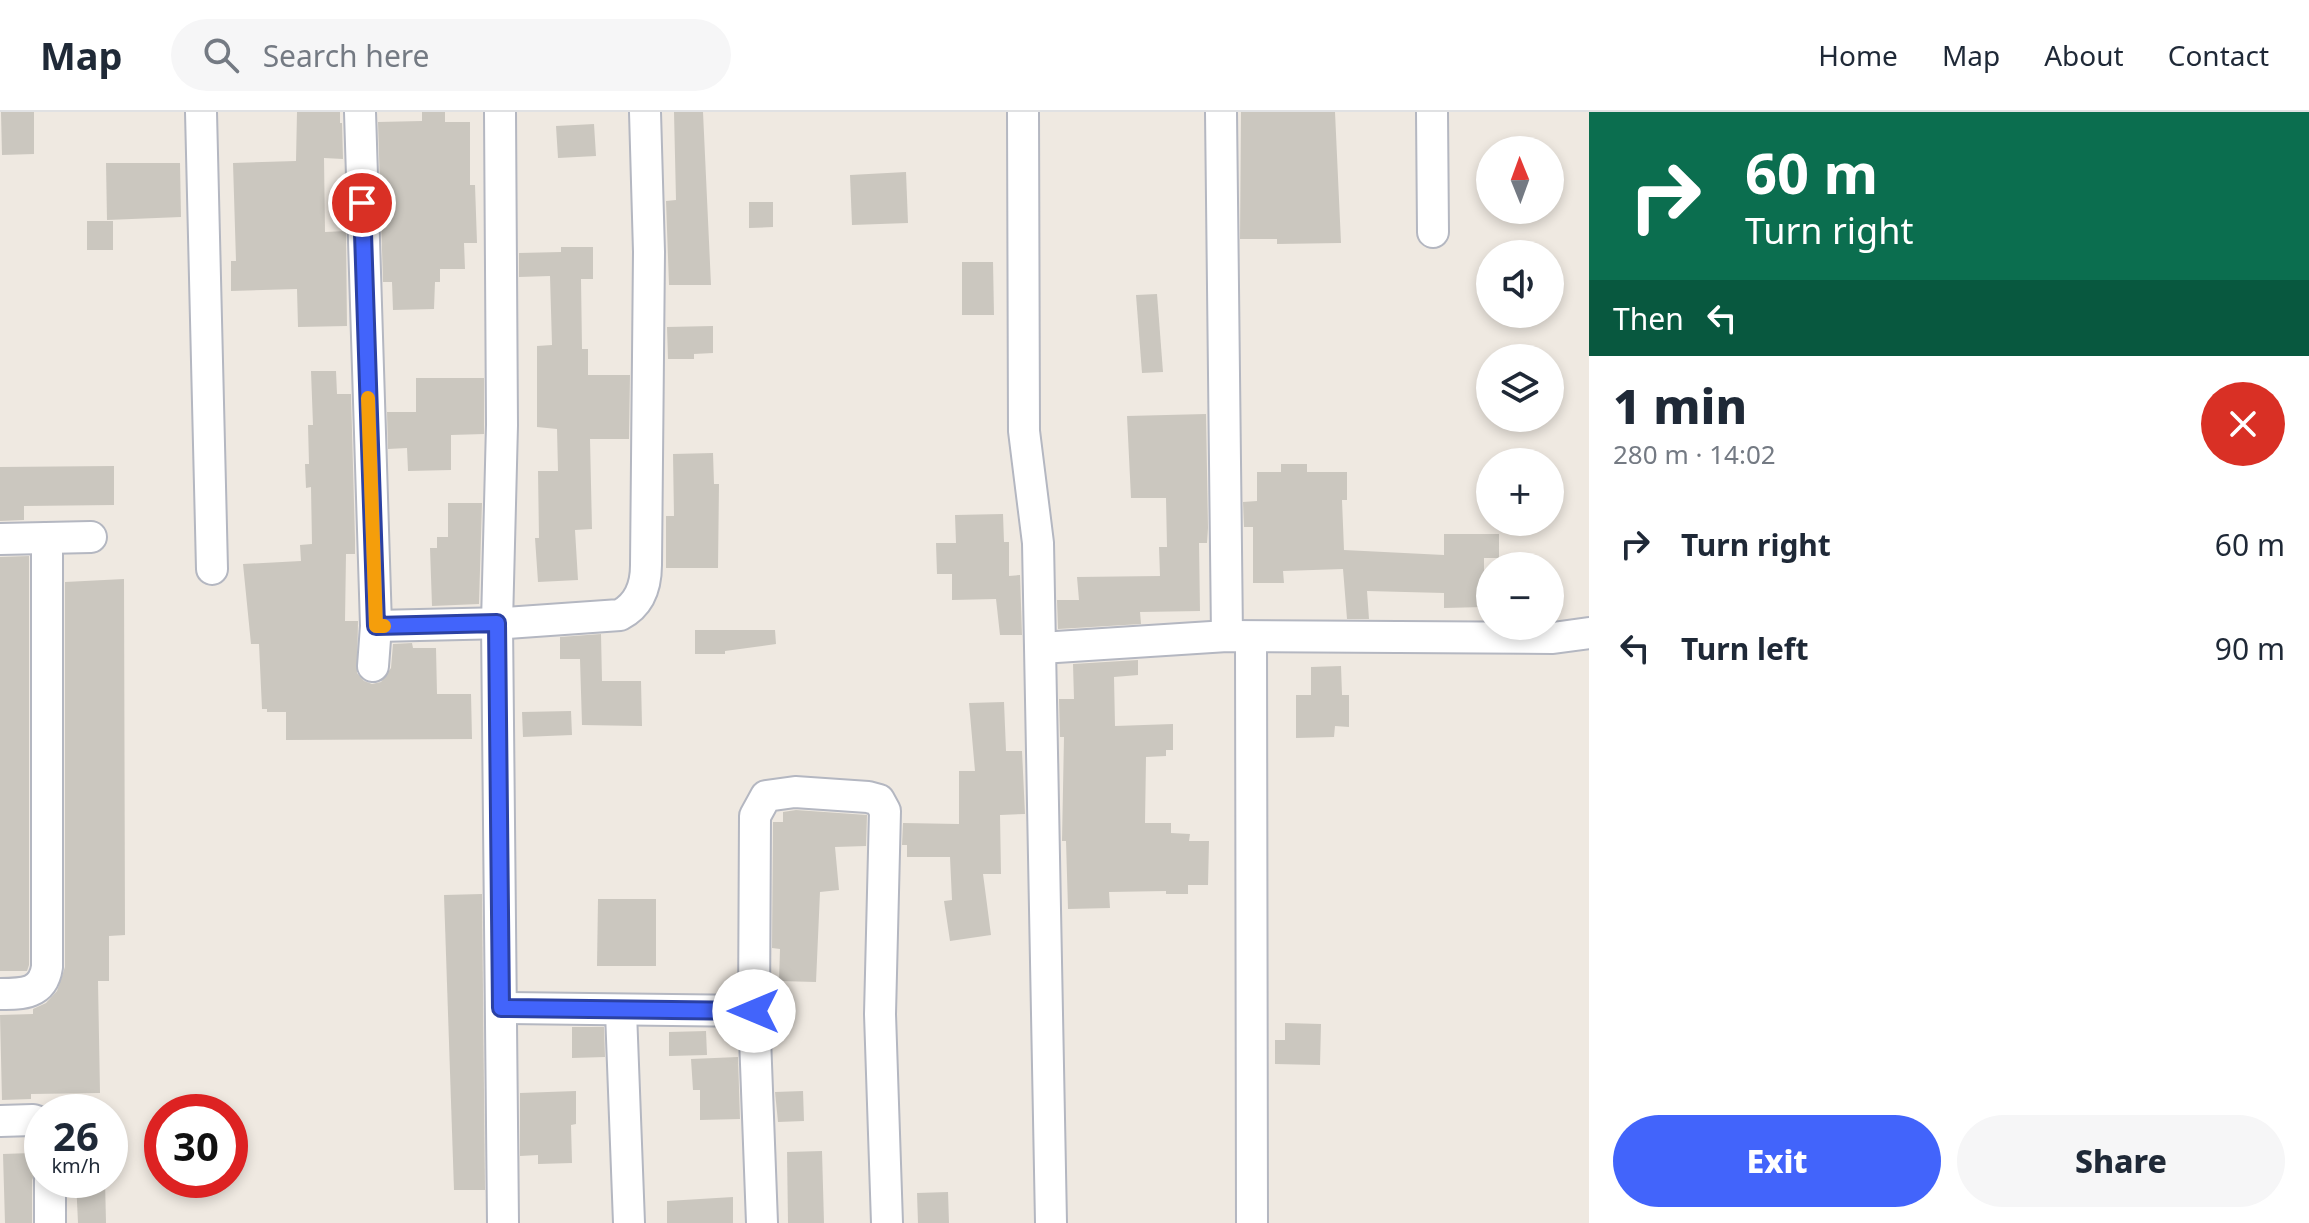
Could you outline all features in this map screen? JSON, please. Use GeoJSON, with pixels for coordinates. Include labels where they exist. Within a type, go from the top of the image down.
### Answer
{"type":"FeatureCollection","features":[{"type":"Feature","properties":{"kind":"street"},"geometry":{"type":"LineString","coordinates":[[201,112],[212,569]]}},
{"type":"Feature","properties":{"kind":"street"},"geometry":{"type":"LineString","coordinates":[[360,112],[376,626],[373,666]]}},
{"type":"Feature","properties":{"kind":"street"},"geometry":{"type":"LineString","coordinates":[[500,112],[502,425],[497,623],[503,1223]]}},
{"type":"Feature","properties":{"kind":"street"},"geometry":{"type":"LineString","coordinates":[[376,626],[497,623],[620,615],[630,609],[643,589],[646,578],[649,252],[645,112]]}},
{"type":"Feature","properties":{"kind":"street"},"geometry":{"type":"LineString","coordinates":[[1023,112],[1024,431],[1038,543],[1051,1223]]}},
{"type":"Feature","properties":{"kind":"street"},"geometry":{"type":"LineString","coordinates":[[1221,112],[1239,636],[1252,1223]]}},
{"type":"Feature","properties":{"kind":"street"},"geometry":{"type":"LineString","coordinates":[[1432,112],[1433,232]]}},
{"type":"Feature","properties":{"kind":"street"},"geometry":{"type":"LineString","coordinates":[[0,539],[91,537]]}},
{"type":"Feature","properties":{"kind":"street"},"geometry":{"type":"LineString","coordinates":[[0,994],[30,993],[41,985],[47,967],[47,538]]}},
{"type":"Feature","properties":{"kind":"street"},"geometry":{"type":"LineString","coordinates":[[1041,648],[1239,636],[1553,638],[1589,633]]}},
{"type":"Feature","properties":{"kind":"street"},"geometry":{"type":"LineString","coordinates":[[762,1223],[754,1011],[754,844],[757,808],[766,796],[784,792],[841,794],[879,800],[885,811],[880,1014],[887,1223]]}},
{"type":"Feature","properties":{"kind":"street"},"geometry":{"type":"LineString","coordinates":[[501,1008],[621,1012],[754,1011]]}},
{"type":"Feature","properties":{"kind":"street"},"geometry":{"type":"LineString","coordinates":[[621,1012],[629,1223]]}},
{"type":"Feature","properties":{"kind":"street"},"geometry":{"type":"LineString","coordinates":[[0,1121],[24,1120]]}},
{"type":"Feature","properties":{"kind":"street"},"geometry":{"type":"LineString","coordinates":[[50,1198],[50,1223]]}},
{"type":"Feature","properties":{"kind":"building"},"geometry":{"type":"Polygon","coordinates":[[[1,112],[34,112],[34,154],[2,155],[1,112]]]}},
{"type":"Feature","properties":{"kind":"building"},"geometry":{"type":"Polygon","coordinates":[[[297,112],[340,112],[343,159],[324,158],[325,232],[346,231],[347,326],[298,327],[297,289],[231,291],[231,261],[236,261],[233,163],[296,161],[297,112]]]}},
{"type":"Feature","properties":{"kind":"building"},"geometry":{"type":"Polygon","coordinates":[[[422,112],[445,112],[445,122],[470,122],[470,185],[475,185],[477,243],[464,243],[465,269],[440,269],[440,282],[435,282],[434,309],[393,310],[392,282],[383,282],[378,122],[422,121],[422,112]]]}},
{"type":"Feature","properties":{"kind":"building"},"geometry":{"type":"Polygon","coordinates":[[[674,112],[703,112],[711,285],[669,285],[666,201],[676,200],[674,112]]]}},
{"type":"Feature","properties":{"kind":"building"},"geometry":{"type":"Polygon","coordinates":[[[1241,112],[1335,112],[1341,243],[1277,244],[1277,239],[1240,239],[1241,112]]]}},
{"type":"Feature","properties":{"kind":"building"},"geometry":{"type":"Polygon","coordinates":[[[594,124],[596,156],[558,158],[556,126],[594,124]]]}},
{"type":"Feature","properties":{"kind":"building"},"geometry":{"type":"Polygon","coordinates":[[[106,163],[180,163],[181,217],[107,220],[106,163]]]}},
{"type":"Feature","properties":{"kind":"building"},"geometry":{"type":"Polygon","coordinates":[[[906,172],[908,223],[852,225],[850,175],[906,172]]]}},
{"type":"Feature","properties":{"kind":"building"},"geometry":{"type":"Polygon","coordinates":[[[749,202],[773,202],[773,227],[749,228],[749,202]]]}},
{"type":"Feature","properties":{"kind":"building"},"geometry":{"type":"Polygon","coordinates":[[[87,221],[113,221],[113,250],[87,250],[87,221]]]}},
{"type":"Feature","properties":{"kind":"building"},"geometry":{"type":"Polygon","coordinates":[[[561,247],[593,247],[593,279],[581,279],[582,349],[588,349],[588,375],[630,375],[629,439],[590,439],[592,529],[575,530],[578,580],[538,582],[535,538],[539,538],[538,471],[558,471],[557,429],[537,427],[537,346],[552,345],[550,276],[519,277],[519,253],[561,252],[561,247]]]}},
{"type":"Feature","properties":{"kind":"building"},"geometry":{"type":"Polygon","coordinates":[[[962,262],[993,262],[994,315],[962,315],[962,262]]]}},
{"type":"Feature","properties":{"kind":"building"},"geometry":{"type":"Polygon","coordinates":[[[1157,294],[1163,372],[1142,373],[1136,295],[1157,294]]]}},
{"type":"Feature","properties":{"kind":"building"},"geometry":{"type":"Polygon","coordinates":[[[713,326],[713,353],[694,354],[694,359],[668,359],[667,327],[713,326]]]}},
{"type":"Feature","properties":{"kind":"building"},"geometry":{"type":"Polygon","coordinates":[[[311,371],[336,371],[337,394],[351,394],[355,554],[346,554],[345,621],[358,621],[357,673],[372,684],[381,682],[391,668],[393,644],[412,643],[413,648],[436,648],[437,694],[471,694],[472,739],[286,740],[286,712],[262,709],[259,644],[251,644],[243,564],[301,561],[300,545],[312,544],[311,487],[306,488],[305,464],[309,464],[308,425],[313,425],[311,371]]]}},
{"type":"Feature","properties":{"kind":"building"},"geometry":{"type":"Polygon","coordinates":[[[416,378],[484,378],[484,434],[451,435],[451,470],[408,471],[407,448],[388,449],[387,412],[416,412],[416,378]]]}},
{"type":"Feature","properties":{"kind":"building"},"geometry":{"type":"Polygon","coordinates":[[[1206,414],[1208,528],[1207,543],[1199,543],[1200,611],[1140,612],[1141,624],[1058,629],[1057,600],[1079,600],[1077,577],[1160,576],[1159,547],[1167,547],[1166,498],[1131,498],[1127,416],[1206,414]]]}},
{"type":"Feature","properties":{"kind":"building"},"geometry":{"type":"Polygon","coordinates":[[[713,453],[714,484],[719,484],[718,568],[666,568],[666,516],[674,516],[673,454],[713,453]]]}},
{"type":"Feature","properties":{"kind":"building"},"geometry":{"type":"Polygon","coordinates":[[[1281,464],[1307,464],[1307,472],[1347,472],[1347,500],[1342,500],[1344,550],[1444,555],[1444,534],[1499,536],[1499,552],[1476,552],[1476,607],[1444,608],[1444,593],[1367,591],[1369,619],[1347,619],[1343,569],[1283,571],[1284,583],[1253,583],[1253,527],[1244,527],[1243,502],[1257,501],[1257,472],[1281,472],[1281,464]]]}},
{"type":"Feature","properties":{"kind":"building"},"geometry":{"type":"Polygon","coordinates":[[[114,466],[114,505],[24,506],[24,520],[0,521],[0,467],[114,466]]]}},
{"type":"Feature","properties":{"kind":"building"},"geometry":{"type":"Polygon","coordinates":[[[448,503],[482,503],[479,604],[432,606],[430,548],[437,548],[437,537],[448,537],[448,503]]]}},
{"type":"Feature","properties":{"kind":"building"},"geometry":{"type":"Polygon","coordinates":[[[1003,514],[1004,542],[1009,542],[1009,576],[1020,575],[1022,635],[1000,635],[996,599],[952,600],[952,574],[937,574],[936,543],[956,543],[955,515],[1003,514]]]}},
{"type":"Feature","properties":{"kind":"building"},"geometry":{"type":"Polygon","coordinates":[[[29,556],[29,965],[27,971],[0,971],[0,557],[29,556]]]}},
{"type":"Feature","properties":{"kind":"building"},"geometry":{"type":"Polygon","coordinates":[[[124,579],[125,935],[109,936],[109,981],[98,981],[100,1093],[24,1094],[24,1099],[2,1100],[0,1015],[33,1014],[33,1009],[46,1003],[57,991],[65,967],[65,582],[124,579]]]}},
{"type":"Feature","properties":{"kind":"building"},"geometry":{"type":"Polygon","coordinates":[[[695,630],[775,630],[776,644],[725,651],[725,654],[695,654],[695,630]]]}},
{"type":"Feature","properties":{"kind":"building"},"geometry":{"type":"Polygon","coordinates":[[[601,634],[602,681],[641,681],[642,726],[582,725],[580,659],[560,659],[560,637],[601,634]]]}},
{"type":"Feature","properties":{"kind":"building"},"geometry":{"type":"Polygon","coordinates":[[[1138,660],[1138,675],[1114,677],[1115,726],[1173,724],[1173,750],[1166,750],[1166,756],[1146,757],[1145,823],[1171,823],[1171,833],[1190,834],[1189,841],[1209,841],[1208,885],[1188,885],[1188,894],[1166,894],[1166,891],[1109,892],[1110,908],[1068,909],[1066,841],[1062,841],[1064,737],[1060,737],[1059,699],[1074,699],[1073,664],[1138,660]]]}},
{"type":"Feature","properties":{"kind":"building"},"geometry":{"type":"Polygon","coordinates":[[[1341,666],[1342,695],[1349,695],[1349,727],[1335,726],[1334,737],[1296,738],[1296,695],[1311,695],[1311,667],[1341,666]]]}},
{"type":"Feature","properties":{"kind":"building"},"geometry":{"type":"Polygon","coordinates":[[[1004,702],[1006,751],[1022,751],[1025,814],[1000,815],[1001,874],[983,874],[991,935],[950,941],[944,901],[952,900],[950,857],[907,857],[907,845],[902,845],[903,823],[959,824],[959,771],[975,771],[969,703],[1004,702]]]}},
{"type":"Feature","properties":{"kind":"building"},"geometry":{"type":"Polygon","coordinates":[[[571,711],[572,735],[523,737],[522,712],[571,711]]]}},
{"type":"Feature","properties":{"kind":"building"},"geometry":{"type":"Polygon","coordinates":[[[796,810],[867,815],[866,846],[835,847],[839,890],[820,892],[816,982],[779,981],[780,949],[772,948],[773,822],[783,822],[783,812],[796,810]]]}},
{"type":"Feature","properties":{"kind":"building"},"geometry":{"type":"Polygon","coordinates":[[[482,894],[485,1190],[454,1190],[444,895],[482,894]]]}},
{"type":"Feature","properties":{"kind":"building"},"geometry":{"type":"Polygon","coordinates":[[[598,899],[656,899],[656,966],[597,966],[598,899]]]}},
{"type":"Feature","properties":{"kind":"building"},"geometry":{"type":"Polygon","coordinates":[[[1285,1023],[1321,1024],[1320,1065],[1275,1064],[1275,1040],[1285,1040],[1285,1023]]]}},
{"type":"Feature","properties":{"kind":"building"},"geometry":{"type":"Polygon","coordinates":[[[572,1027],[604,1027],[605,1057],[572,1058],[572,1027]]]}},
{"type":"Feature","properties":{"kind":"building"},"geometry":{"type":"Polygon","coordinates":[[[706,1031],[707,1055],[669,1056],[669,1032],[706,1031]]]}},
{"type":"Feature","properties":{"kind":"building"},"geometry":{"type":"Polygon","coordinates":[[[738,1057],[740,1119],[700,1120],[700,1090],[693,1090],[691,1059],[738,1057]]]}},
{"type":"Feature","properties":{"kind":"building"},"geometry":{"type":"Polygon","coordinates":[[[576,1091],[576,1124],[571,1125],[572,1163],[538,1164],[538,1155],[520,1156],[520,1093],[576,1091]]]}},
{"type":"Feature","properties":{"kind":"building"},"geometry":{"type":"Polygon","coordinates":[[[803,1091],[804,1121],[778,1122],[775,1092],[803,1091]]]}},
{"type":"Feature","properties":{"kind":"building"},"geometry":{"type":"Polygon","coordinates":[[[822,1151],[824,1223],[788,1223],[787,1152],[822,1151]]]}},
{"type":"Feature","properties":{"kind":"building"},"geometry":{"type":"Polygon","coordinates":[[[24,1153],[24,1198],[32,1198],[32,1223],[5,1223],[3,1154],[24,1153]]]}},
{"type":"Feature","properties":{"kind":"building"},"geometry":{"type":"Polygon","coordinates":[[[948,1192],[949,1223],[918,1223],[917,1193],[948,1192]]]}},
{"type":"Feature","properties":{"kind":"building"},"geometry":{"type":"Polygon","coordinates":[[[733,1197],[733,1223],[667,1223],[667,1201],[733,1197]]]}},
{"type":"Feature","properties":{"kind":"building"},"geometry":{"type":"Polygon","coordinates":[[[77,1198],[105,1198],[106,1223],[78,1223],[77,1198]]]}},
{"type":"Feature","properties":{"kind":"slow traffic"},"geometry":{"type":"LineString","coordinates":[[368,398],[376,626],[384,626]]}},
{"type":"Feature","properties":{"kind":"route"},"geometry":{"type":"LineString","coordinates":[[362,203],[376,626],[497,623],[501,1008],[621,1012],[754,1011]]}}]}
